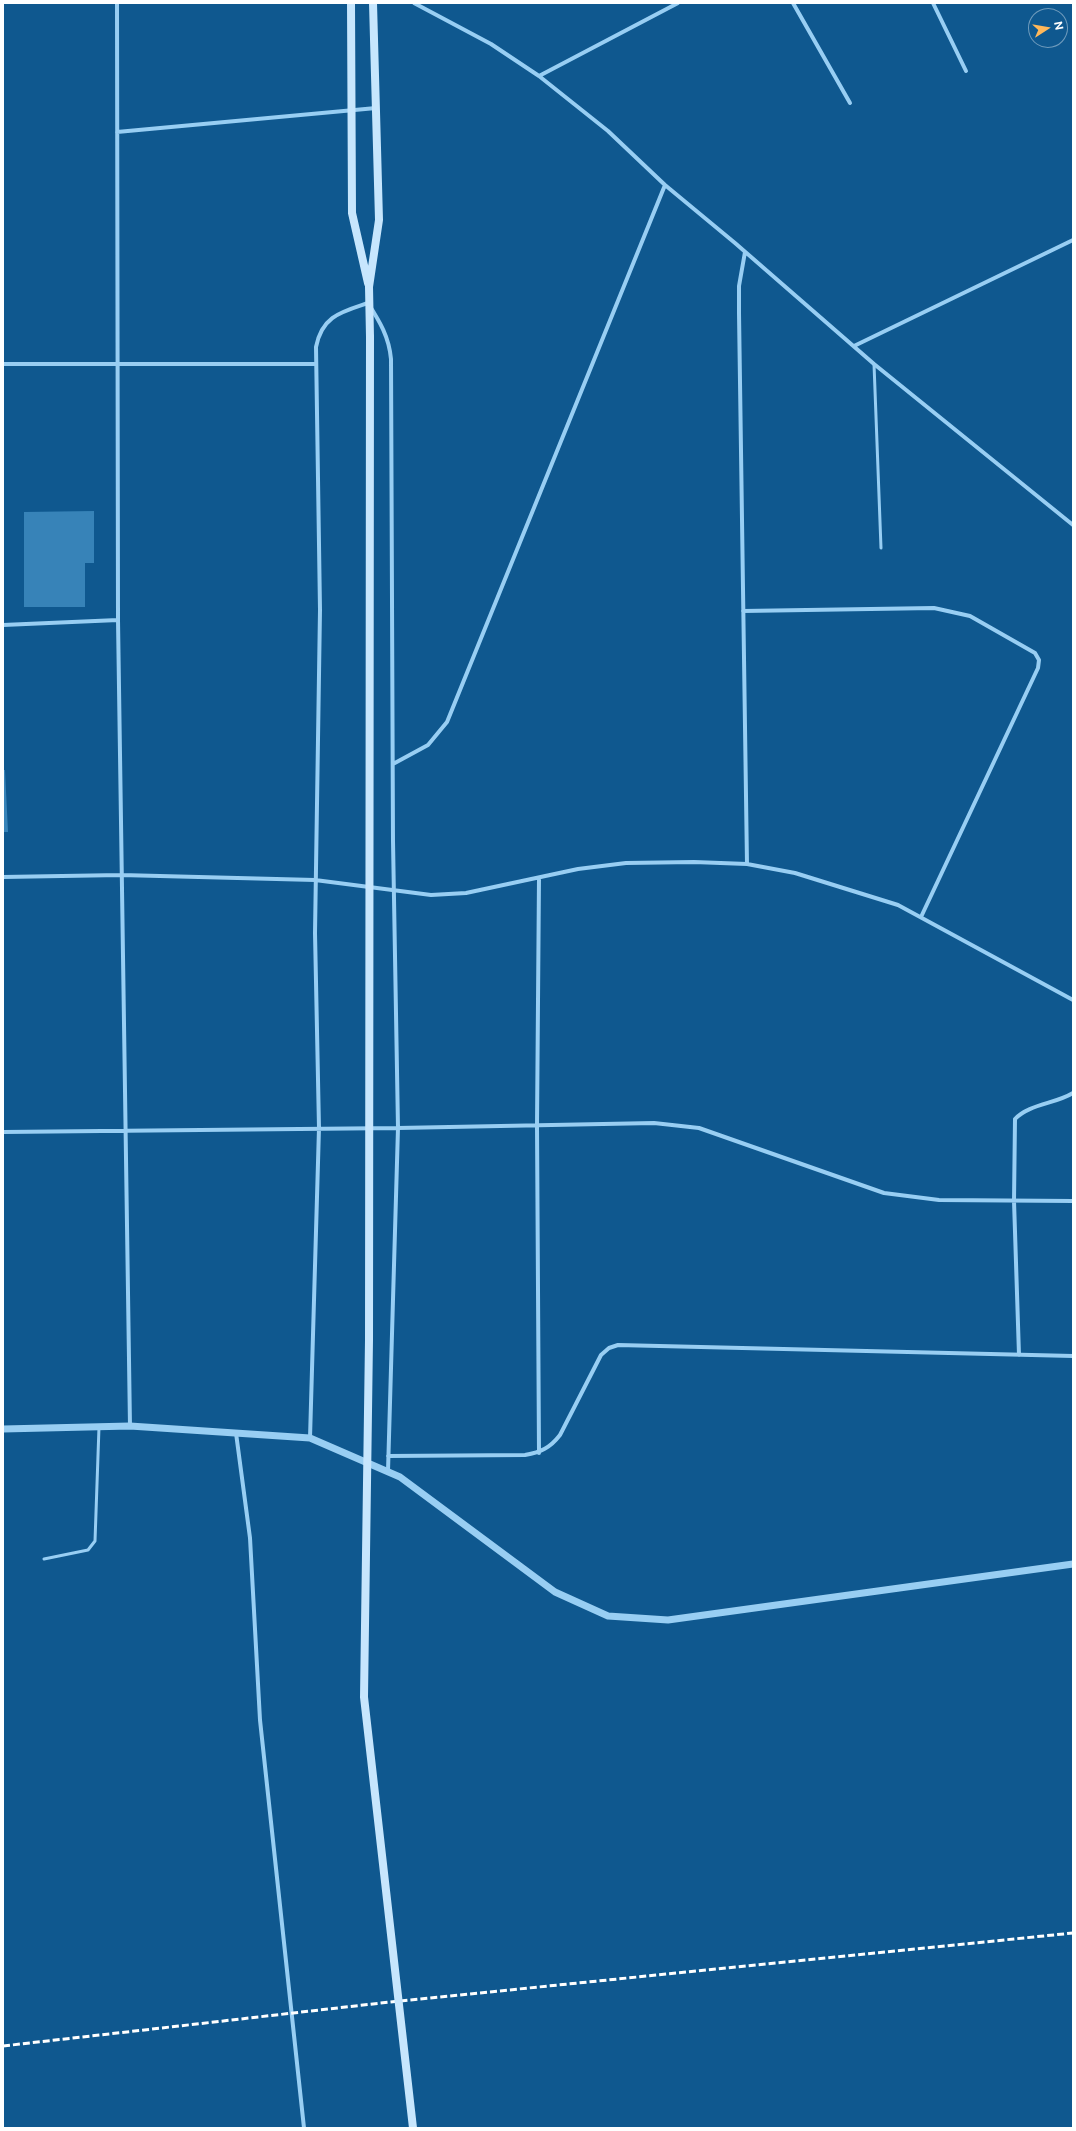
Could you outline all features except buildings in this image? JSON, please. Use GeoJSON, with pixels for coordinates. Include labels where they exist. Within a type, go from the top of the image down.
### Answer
{"type":"FeatureCollection","features":[{"type":"Feature","properties":{"kind":"main road"},"geometry":{"type":"LineString","coordinates":[[351,3],[352,213],[369,287]]}},
{"type":"Feature","properties":{"kind":"main road"},"geometry":{"type":"LineString","coordinates":[[373,3],[379,220],[368,303],[370,337],[369,1340],[364,1697],[413,2128]]}},
{"type":"Feature","properties":{"kind":"street"},"geometry":{"type":"LineString","coordinates":[[117,3],[118,620],[130,1426]]}},
{"type":"Feature","properties":{"kind":"street"},"geometry":{"type":"LineString","coordinates":[[414,3],[491,44],[539,76],[608,131],[665,185],[874,364],[1073,525]]}},
{"type":"Feature","properties":{"kind":"street"},"geometry":{"type":"LineString","coordinates":[[539,76],[678,3]]}},
{"type":"Feature","properties":{"kind":"street"},"geometry":{"type":"LineString","coordinates":[[793,3],[850,103]]}},
{"type":"Feature","properties":{"kind":"street"},"geometry":{"type":"LineString","coordinates":[[933,3],[966,71]]}},
{"type":"Feature","properties":{"kind":"street"},"geometry":{"type":"LineString","coordinates":[[117,132],[376,108]]}},
{"type":"Feature","properties":{"kind":"street"},"geometry":{"type":"LineString","coordinates":[[393,764],[428,745],[447,722],[665,185]]}},
{"type":"Feature","properties":{"kind":"street"},"geometry":{"type":"LineString","coordinates":[[854,346],[1073,240]]}},
{"type":"Feature","properties":{"kind":"street"},"geometry":{"type":"LineString","coordinates":[[745,252],[739,286],[747,864]]}},
{"type":"Feature","properties":{"kind":"street"},"geometry":{"type":"LineString","coordinates":[[310,1438],[319,1128],[315,880],[320,610],[316,347],[319,333],[327,321],[344,311],[368,303],[385,331],[390,345],[391,359],[394,890],[398,1128],[388,1471]]}},
{"type":"Feature","properties":{"kind":"street"},"geometry":{"type":"LineString","coordinates":[[3,364],[117,366],[316,364]]}},
{"type":"Feature","properties":{"kind":"street"},"geometry":{"type":"LineString","coordinates":[[743,611],[934,608],[970,616],[1035,653],[1039,660],[1038,668],[921,917]]}},
{"type":"Feature","properties":{"kind":"street"},"geometry":{"type":"LineString","coordinates":[[3,624],[118,620]]}},
{"type":"Feature","properties":{"kind":"street"},"geometry":{"type":"LineString","coordinates":[[3,877],[121,875],[315,880],[431,895],[466,893],[578,870],[626,863],[694,862],[747,864],[795,873],[898,905],[1073,1000]]}},
{"type":"Feature","properties":{"kind":"street"},"geometry":{"type":"LineString","coordinates":[[539,878],[537,1125],[539,1452]]}},
{"type":"Feature","properties":{"kind":"street"},"geometry":{"type":"LineString","coordinates":[[1019,1355],[1014,1201],[1015,1119],[1022,1112],[1073,1093]]}},
{"type":"Feature","properties":{"kind":"street"},"geometry":{"type":"LineString","coordinates":[[3,1132],[398,1128],[654,1123],[699,1128],[884,1193],[939,1200],[1073,1201]]}},
{"type":"Feature","properties":{"kind":"street"},"geometry":{"type":"LineString","coordinates":[[388,1456],[525,1456],[539,1452],[551,1446],[560,1435],[601,1355],[609,1348],[618,1344],[1073,1356]]}},
{"type":"Feature","properties":{"kind":"street"},"geometry":{"type":"LineString","coordinates":[[3,1429],[130,1426],[310,1438],[400,1477],[555,1592],[608,1616],[668,1620],[1073,1564]]}},
{"type":"Feature","properties":{"kind":"street"},"geometry":{"type":"LineString","coordinates":[[236,1433],[250,1538],[260,1720],[304,2128]]}},
{"type":"Feature","properties":{"kind":"lane"},"geometry":{"type":"LineString","coordinates":[[874,364],[881,548]]}},
{"type":"Feature","properties":{"kind":"lane"},"geometry":{"type":"LineString","coordinates":[[44,1559],[88,1550],[95,1541],[98,1427]]}},
{"type":"Feature","properties":{"kind":"railway"},"geometry":{"type":"LineString","coordinates":[[3,2046],[390,2002],[1073,1933]]}}]}
